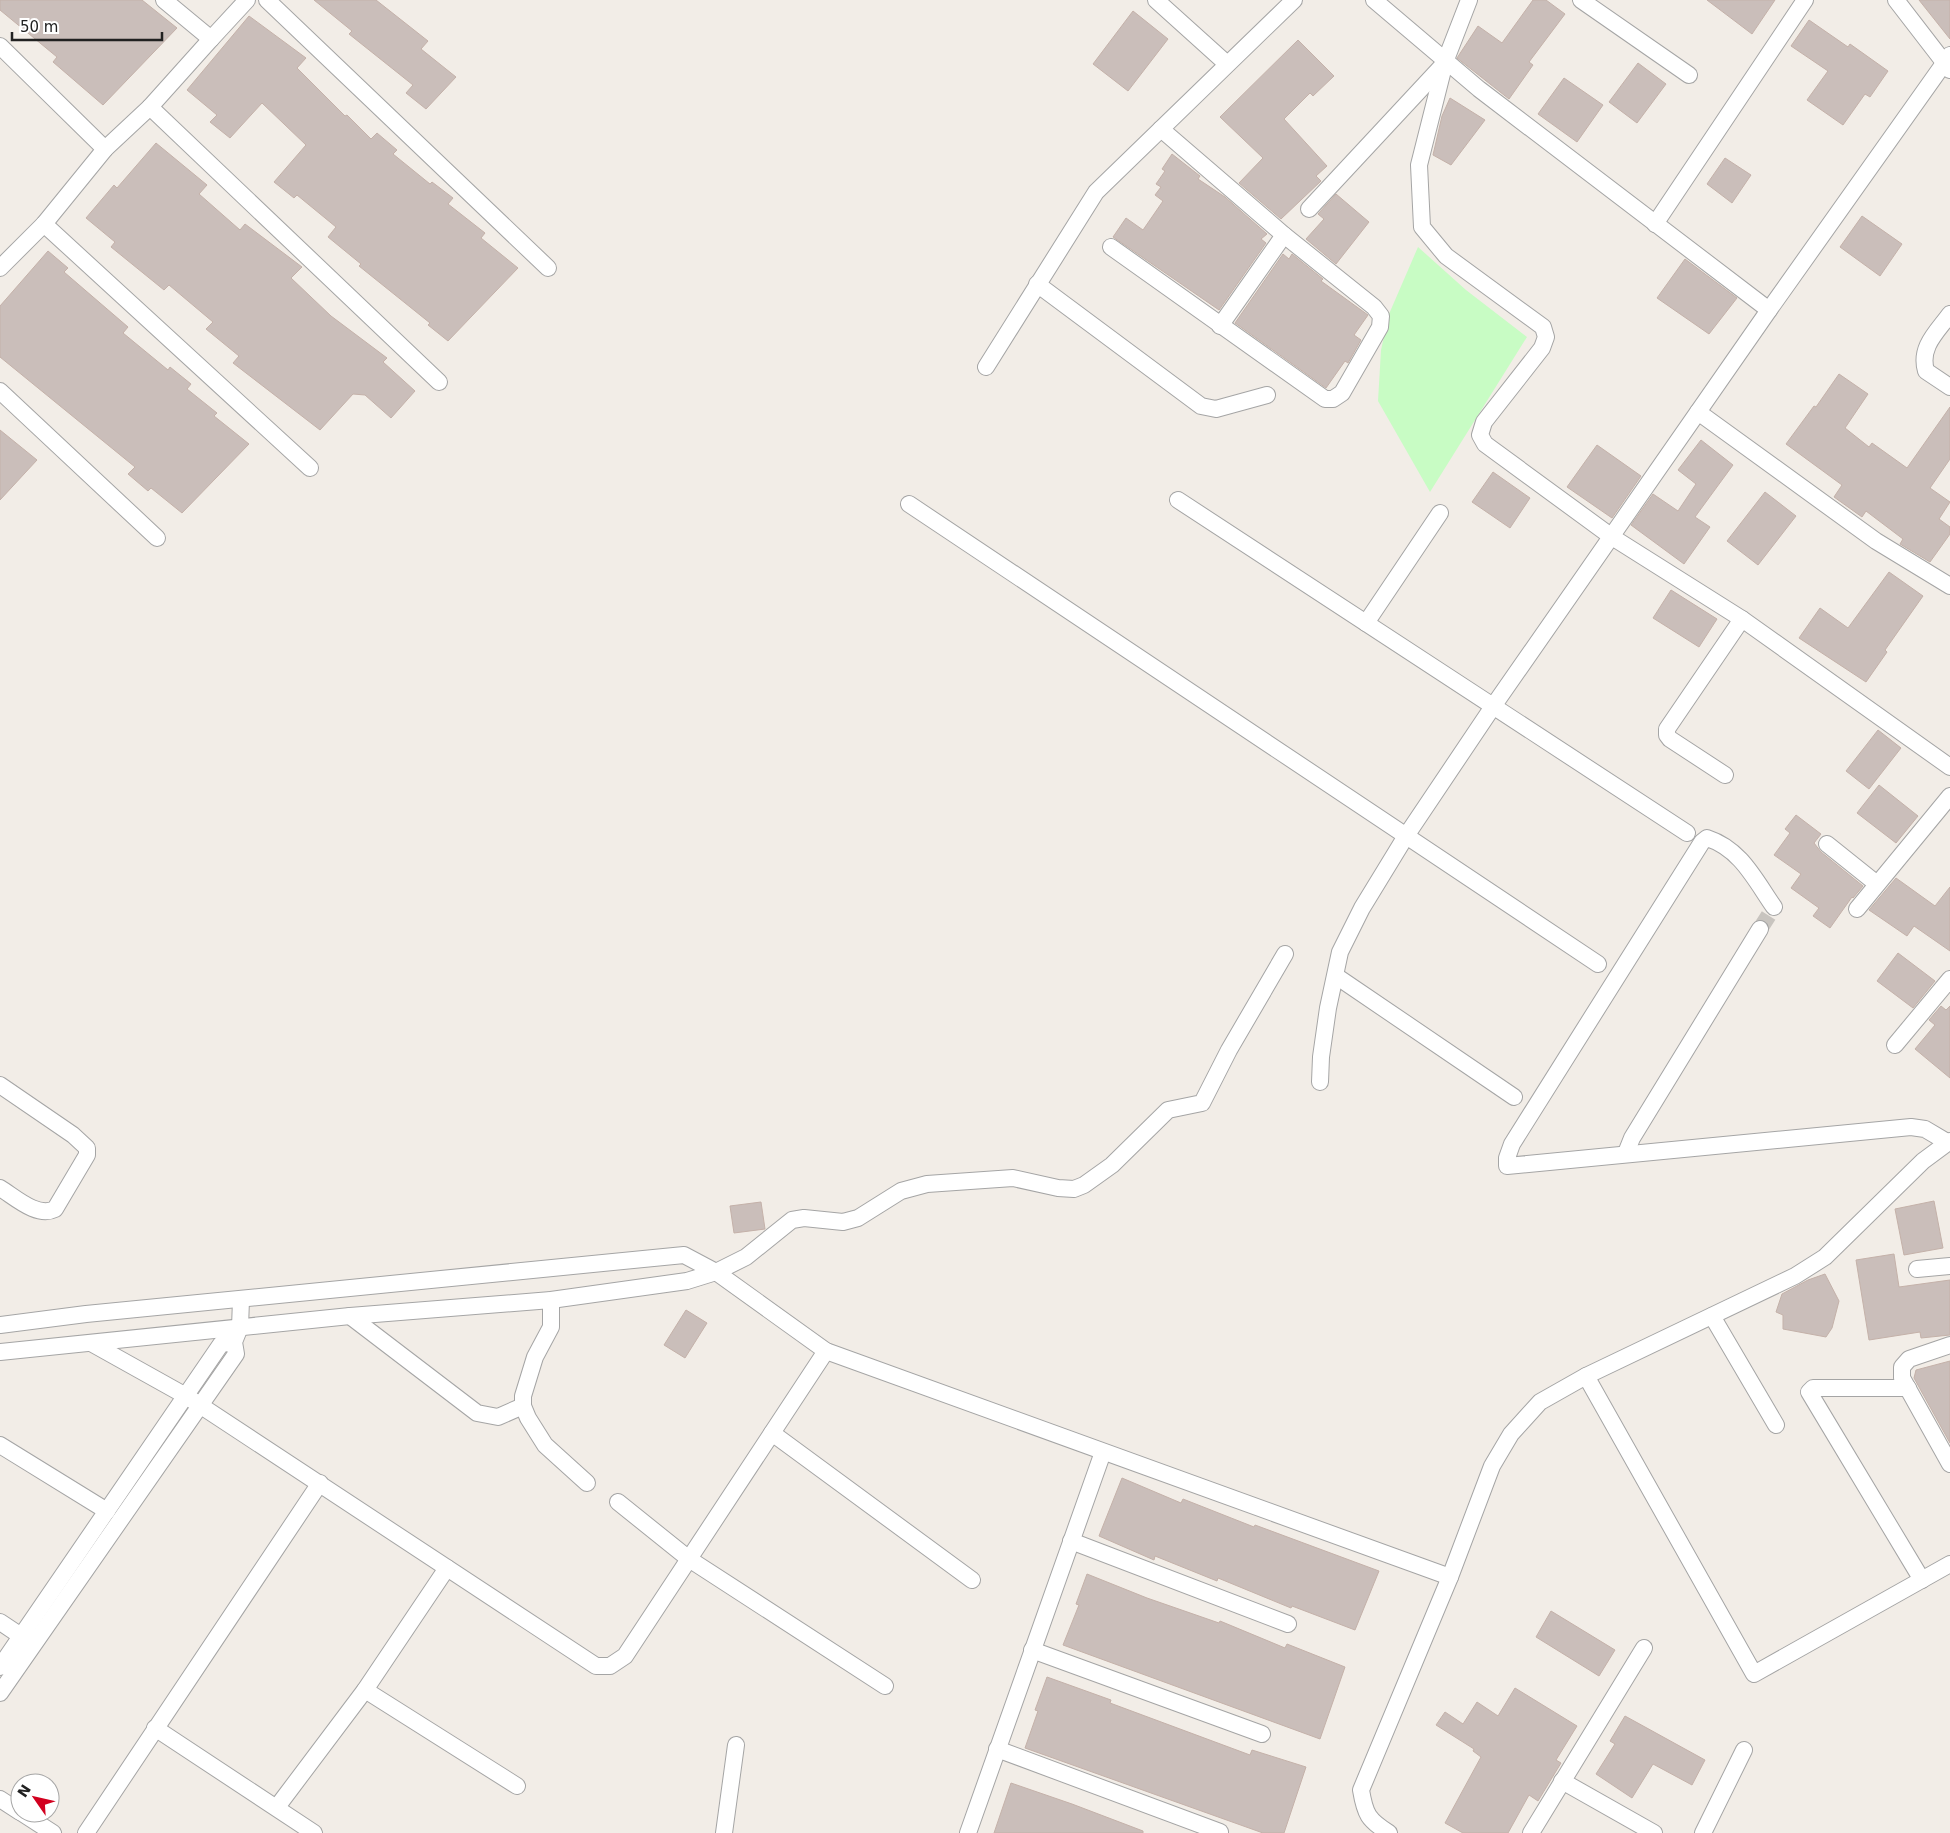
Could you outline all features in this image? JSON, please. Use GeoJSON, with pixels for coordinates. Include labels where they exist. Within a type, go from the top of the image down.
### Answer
{"type":"FeatureCollection","features":[{"type":"Feature","properties":{"kind":"street"},"geometry":{"type":"LineString","coordinates":[[164,0],[211,38]]}},
{"type":"Feature","properties":{"kind":"street"},"geometry":{"type":"LineString","coordinates":[[0,268],[44,224],[105,149],[150,107],[247,0]]}},
{"type":"Feature","properties":{"kind":"street"},"geometry":{"type":"LineString","coordinates":[[267,0],[548,268]]}},
{"type":"Feature","properties":{"kind":"street"},"geometry":{"type":"LineString","coordinates":[[1156,0],[1227,64]]}},
{"type":"Feature","properties":{"kind":"street"},"geometry":{"type":"LineString","coordinates":[[986,366],[1096,192],[1294,0]]}},
{"type":"Feature","properties":{"kind":"street"},"geometry":{"type":"LineString","coordinates":[[1374,0],[1445,62],[1769,310]]}},
{"type":"Feature","properties":{"kind":"street"},"geometry":{"type":"LineString","coordinates":[[1469,0],[1445,62],[1418,165],[1422,227],[1446,256],[1542,327],[1546,337],[1542,348],[1484,422],[1480,435],[1485,444],[1500,457],[1612,537],[1742,619],[1950,767]]}},
{"type":"Feature","properties":{"kind":"street"},"geometry":{"type":"LineString","coordinates":[[1581,0],[1689,75]]}},
{"type":"Feature","properties":{"kind":"street"},"geometry":{"type":"LineString","coordinates":[[1655,224],[1805,0]]}},
{"type":"Feature","properties":{"kind":"street"},"geometry":{"type":"LineString","coordinates":[[1320,1082],[1322,1047],[1340,952],[1362,908],[1406,836],[1769,310],[1948,62],[1896,0]]}},
{"type":"Feature","properties":{"kind":"street"},"geometry":{"type":"LineString","coordinates":[[1,50],[105,149]]}},
{"type":"Feature","properties":{"kind":"street"},"geometry":{"type":"LineString","coordinates":[[1309,209],[1445,62]]}},
{"type":"Feature","properties":{"kind":"street"},"geometry":{"type":"LineString","coordinates":[[150,107],[440,382]]}},
{"type":"Feature","properties":{"kind":"street"},"geometry":{"type":"LineString","coordinates":[[1111,247],[1324,398],[1333,399],[1342,393],[1380,327],[1381,316],[1374,306],[1284,235],[1161,128]]}},
{"type":"Feature","properties":{"kind":"street"},"geometry":{"type":"LineString","coordinates":[[44,224],[310,468]]}},
{"type":"Feature","properties":{"kind":"street"},"geometry":{"type":"LineString","coordinates":[[1220,326],[1284,235]]}},
{"type":"Feature","properties":{"kind":"street"},"geometry":{"type":"LineString","coordinates":[[1037,284],[1201,406],[1216,409],[1267,395]]}},
{"type":"Feature","properties":{"kind":"street"},"geometry":{"type":"LineString","coordinates":[[1950,314],[1925,349],[1922,359],[1926,371],[1950,387]]}},
{"type":"Feature","properties":{"kind":"street"},"geometry":{"type":"LineString","coordinates":[[0,391],[157,538]]}},
{"type":"Feature","properties":{"kind":"street"},"geometry":{"type":"LineString","coordinates":[[1698,412],[1876,541],[1950,586]]}},
{"type":"Feature","properties":{"kind":"street"},"geometry":{"type":"LineString","coordinates":[[1178,500],[1687,833]]}},
{"type":"Feature","properties":{"kind":"street"},"geometry":{"type":"LineString","coordinates":[[909,504],[1598,964]]}},
{"type":"Feature","properties":{"kind":"street"},"geometry":{"type":"LineString","coordinates":[[1366,623],[1440,513]]}},
{"type":"Feature","properties":{"kind":"street"},"geometry":{"type":"LineString","coordinates":[[1725,775],[1670,739],[1667,735],[1667,729],[1742,619]]}},
{"type":"Feature","properties":{"kind":"street"},"geometry":{"type":"LineString","coordinates":[[1857,909],[1950,796]]}},
{"type":"Feature","properties":{"kind":"street"},"geometry":{"type":"LineString","coordinates":[[1389,1833],[1371,1822],[1364,1806],[1361,1790],[1450,1577],[1492,1466],[1511,1434],[1540,1402],[1586,1376],[1795,1276],[1825,1257],[1923,1161],[1949,1141],[1925,1129],[1911,1127],[1626,1153],[1507,1166],[1507,1158],[1512,1144],[1702,842],[1708,838],[1716,841],[1741,858],[1774,907]]}},
{"type":"Feature","properties":{"kind":"street"},"geometry":{"type":"LineString","coordinates":[[1827,844],[1877,884]]}},
{"type":"Feature","properties":{"kind":"street"},"geometry":{"type":"LineString","coordinates":[[1626,1153],[1632,1138],[1760,929]]}},
{"type":"Feature","properties":{"kind":"street"},"geometry":{"type":"LineString","coordinates":[[0,1352],[91,1343],[237,1335],[350,1316],[551,1300],[687,1281],[716,1272],[746,1257],[792,1220],[804,1218],[843,1222],[858,1218],[901,1191],[927,1184],[1013,1178],[1058,1188],[1074,1188],[1084,1185],[1112,1166],[1168,1110],[1202,1103],[1229,1050],[1284,954]]}},
{"type":"Feature","properties":{"kind":"street"},"geometry":{"type":"LineString","coordinates":[[1336,976],[1514,1097]]}},
{"type":"Feature","properties":{"kind":"street"},"geometry":{"type":"LineString","coordinates":[[1895,1045],[1950,979]]}},
{"type":"Feature","properties":{"kind":"street"},"geometry":{"type":"LineString","coordinates":[[0,1084],[73,1135],[87,1148],[87,1155],[54,1210],[47,1213],[38,1211],[0,1188]]}},
{"type":"Feature","properties":{"kind":"street"},"geometry":{"type":"LineString","coordinates":[[0,1325],[86,1314],[684,1255],[716,1272],[826,1351],[1450,1577]]}},
{"type":"Feature","properties":{"kind":"street"},"geometry":{"type":"LineString","coordinates":[[1917,1269],[1950,1266]]}},
{"type":"Feature","properties":{"kind":"street"},"geometry":{"type":"LineString","coordinates":[[237,1335],[241,1300]]}},
{"type":"Feature","properties":{"kind":"street"},"geometry":{"type":"LineString","coordinates":[[551,1300],[551,1327],[536,1357],[523,1396],[523,1406],[545,1446],[587,1483]]}},
{"type":"Feature","properties":{"kind":"street"},"geometry":{"type":"LineString","coordinates":[[350,1316],[477,1413],[498,1416],[523,1406]]}},
{"type":"Feature","properties":{"kind":"street"},"geometry":{"type":"LineString","coordinates":[[1712,1316],[1776,1426]]}},
{"type":"Feature","properties":{"kind":"street"},"geometry":{"type":"LineString","coordinates":[[0,1693],[193,1400],[222,1344],[237,1335]]}},
{"type":"Feature","properties":{"kind":"street"},"geometry":{"type":"LineString","coordinates":[[91,1343],[193,1400],[596,1666],[610,1666],[625,1656],[826,1351]]}},
{"type":"Feature","properties":{"kind":"street"},"geometry":{"type":"LineString","coordinates":[[1950,1345],[1909,1359],[1902,1367],[1902,1378],[1950,1464]]}},
{"type":"Feature","properties":{"kind":"street"},"geometry":{"type":"LineString","coordinates":[[1586,1376],[1754,1674],[1950,1564]]}},
{"type":"Feature","properties":{"kind":"street"},"geometry":{"type":"LineString","coordinates":[[1908,1388],[1813,1388],[1809,1392],[1922,1580]]}},
{"type":"Feature","properties":{"kind":"street"},"geometry":{"type":"LineString","coordinates":[[0,1667],[107,1511],[193,1400]]}},
{"type":"Feature","properties":{"kind":"street"},"geometry":{"type":"LineString","coordinates":[[772,1433],[972,1580]]}},
{"type":"Feature","properties":{"kind":"street"},"geometry":{"type":"LineString","coordinates":[[0,1445],[107,1511]]}},
{"type":"Feature","properties":{"kind":"street"},"geometry":{"type":"LineString","coordinates":[[968,1833],[1103,1452]]}},
{"type":"Feature","properties":{"kind":"street"},"geometry":{"type":"LineString","coordinates":[[86,1833],[320,1483]]}},
{"type":"Feature","properties":{"kind":"street"},"geometry":{"type":"LineString","coordinates":[[618,1502],[689,1559],[885,1686]]}},
{"type":"Feature","properties":{"kind":"street"},"geometry":{"type":"LineString","coordinates":[[1071,1541],[1288,1624]]}},
{"type":"Feature","properties":{"kind":"street"},"geometry":{"type":"LineString","coordinates":[[277,1807],[365,1690],[447,1568]]}},
{"type":"Feature","properties":{"kind":"street"},"geometry":{"type":"LineString","coordinates":[[0,1622],[21,1636]]}},
{"type":"Feature","properties":{"kind":"street"},"geometry":{"type":"LineString","coordinates":[[1532,1833],[1644,1648]]}},
{"type":"Feature","properties":{"kind":"street"},"geometry":{"type":"LineString","coordinates":[[1032,1650],[1262,1734]]}},
{"type":"Feature","properties":{"kind":"street"},"geometry":{"type":"LineString","coordinates":[[365,1690],[517,1786]]}},
{"type":"Feature","properties":{"kind":"street"},"geometry":{"type":"LineString","coordinates":[[155,1728],[314,1833]]}},
{"type":"Feature","properties":{"kind":"street"},"geometry":{"type":"LineString","coordinates":[[724,1833],[736,1745]]}},
{"type":"Feature","properties":{"kind":"street"},"geometry":{"type":"LineString","coordinates":[[997,1749],[1220,1832]]}},
{"type":"Feature","properties":{"kind":"street"},"geometry":{"type":"LineString","coordinates":[[1703,1833],[1744,1750]]}},
{"type":"Feature","properties":{"kind":"street"},"geometry":{"type":"LineString","coordinates":[[1562,1781],[1654,1833]]}},
{"type":"Feature","properties":{"kind":"street"},"geometry":{"type":"LineString","coordinates":[[37,1823],[52,1833]]}},
{"type":"Feature","properties":{"kind":"green space"},"geometry":{"type":"Polygon","coordinates":[[[1418,247],[1466,290],[1527,337],[1430,492],[1378,401],[1381,350],[1389,314],[1418,247]]]}},
{"type":"Feature","properties":{"kind":"building"},"geometry":{"type":"Polygon","coordinates":[[[0,0],[142,0],[177,28],[103,105],[53,62],[57,57],[0,10],[0,0]]]}},
{"type":"Feature","properties":{"kind":"building"},"geometry":{"type":"Polygon","coordinates":[[[314,0],[376,0],[428,41],[421,49],[456,77],[426,109],[406,93],[413,85],[349,34],[352,31],[314,0]]]}},
{"type":"Feature","properties":{"kind":"building"},"geometry":{"type":"Polygon","coordinates":[[[1533,0],[1546,0],[1565,14],[1529,62],[1533,65],[1509,99],[1457,58],[1478,26],[1502,43],[1533,0]]]}},
{"type":"Feature","properties":{"kind":"building"},"geometry":{"type":"Polygon","coordinates":[[[1707,0],[1775,0],[1752,34],[1707,0]]]}},
{"type":"Feature","properties":{"kind":"building"},"geometry":{"type":"Polygon","coordinates":[[[1919,0],[1950,0],[1950,39],[1919,0]]]}},
{"type":"Feature","properties":{"kind":"building"},"geometry":{"type":"Polygon","coordinates":[[[1133,11],[1168,39],[1128,91],[1093,64],[1133,11]]]}},
{"type":"Feature","properties":{"kind":"building"},"geometry":{"type":"Polygon","coordinates":[[[249,16],[306,58],[297,68],[345,116],[347,115],[371,139],[377,133],[397,150],[393,154],[430,184],[432,182],[453,198],[448,204],[485,233],[481,238],[518,268],[448,341],[428,325],[430,323],[359,266],[361,264],[328,237],[336,227],[297,195],[294,198],[274,182],[306,145],[262,103],[230,138],[210,122],[217,115],[187,90],[249,16]]]}},
{"type":"Feature","properties":{"kind":"building"},"geometry":{"type":"Polygon","coordinates":[[[1809,20],[1848,47],[1850,44],[1888,71],[1870,97],[1865,94],[1843,125],[1807,100],[1828,71],[1791,46],[1809,20]]]}},
{"type":"Feature","properties":{"kind":"building"},"geometry":{"type":"Polygon","coordinates":[[[1298,40],[1334,76],[1313,96],[1310,93],[1284,119],[1327,166],[1316,176],[1321,181],[1281,219],[1239,183],[1263,158],[1220,117],[1298,40]]]}},
{"type":"Feature","properties":{"kind":"building"},"geometry":{"type":"Polygon","coordinates":[[[1638,63],[1666,84],[1637,123],[1609,102],[1638,63]]]}},
{"type":"Feature","properties":{"kind":"building"},"geometry":{"type":"Polygon","coordinates":[[[1564,78],[1603,105],[1577,142],[1538,114],[1564,78]]]}},
{"type":"Feature","properties":{"kind":"building"},"geometry":{"type":"Polygon","coordinates":[[[1450,98],[1485,120],[1451,165],[1433,155],[1442,116],[1450,98]]]}},
{"type":"Feature","properties":{"kind":"building"},"geometry":{"type":"Polygon","coordinates":[[[156,143],[207,185],[199,194],[240,230],[245,224],[302,267],[291,278],[331,316],[387,358],[383,362],[415,391],[391,418],[365,395],[353,394],[320,430],[233,363],[239,356],[206,329],[213,322],[169,285],[164,290],[111,247],[115,242],[86,218],[114,185],[117,188],[156,143]]]}},
{"type":"Feature","properties":{"kind":"building"},"geometry":{"type":"Polygon","coordinates":[[[1172,154],[1200,176],[1198,179],[1225,197],[1267,234],[1261,239],[1266,243],[1219,310],[1113,237],[1126,218],[1143,230],[1163,201],[1155,195],[1161,187],[1156,184],[1165,171],[1162,169],[1172,154]]]}},
{"type":"Feature","properties":{"kind":"building"},"geometry":{"type":"Polygon","coordinates":[[[1725,158],[1751,175],[1732,203],[1707,184],[1725,158]]]}},
{"type":"Feature","properties":{"kind":"building"},"geometry":{"type":"Polygon","coordinates":[[[1336,194],[1369,222],[1336,264],[1306,239],[1324,219],[1318,214],[1336,194]]]}},
{"type":"Feature","properties":{"kind":"building"},"geometry":{"type":"Polygon","coordinates":[[[1862,216],[1902,244],[1880,276],[1840,247],[1862,216]]]}},
{"type":"Feature","properties":{"kind":"building"},"geometry":{"type":"Polygon","coordinates":[[[48,251],[68,268],[64,272],[128,327],[123,333],[168,370],[170,367],[191,384],[187,389],[217,413],[214,416],[249,444],[182,513],[151,488],[148,491],[128,474],[135,467],[0,357],[0,306],[48,251]]]}},
{"type":"Feature","properties":{"kind":"building"},"geometry":{"type":"Polygon","coordinates":[[[1283,254],[1289,259],[1292,254],[1323,279],[1321,281],[1368,315],[1354,335],[1361,340],[1348,363],[1345,361],[1326,388],[1235,323],[1283,254]]]}},
{"type":"Feature","properties":{"kind":"building"},"geometry":{"type":"Polygon","coordinates":[[[1685,259],[1737,298],[1709,334],[1657,298],[1685,259]]]}},
{"type":"Feature","properties":{"kind":"building"},"geometry":{"type":"Polygon","coordinates":[[[1839,374],[1868,394],[1845,428],[1869,447],[1872,443],[1907,468],[1950,407],[1950,459],[1930,488],[1950,502],[1939,519],[1950,527],[1950,534],[1930,562],[1900,544],[1903,539],[1866,511],[1862,517],[1834,497],[1842,485],[1786,444],[1814,406],[1816,407],[1839,374]]]}},
{"type":"Feature","properties":{"kind":"building"},"geometry":{"type":"Polygon","coordinates":[[[0,430],[37,460],[0,500],[0,430]]]}},
{"type":"Feature","properties":{"kind":"building"},"geometry":{"type":"Polygon","coordinates":[[[1701,440],[1733,465],[1695,517],[1710,527],[1684,564],[1631,525],[1653,494],[1678,511],[1696,484],[1678,470],[1701,440]]]}},
{"type":"Feature","properties":{"kind":"building"},"geometry":{"type":"Polygon","coordinates":[[[1597,445],[1641,476],[1612,518],[1567,487],[1597,445]]]}},
{"type":"Feature","properties":{"kind":"building"},"geometry":{"type":"Polygon","coordinates":[[[1493,472],[1530,498],[1510,528],[1472,502],[1493,472]]]}},
{"type":"Feature","properties":{"kind":"building"},"geometry":{"type":"Polygon","coordinates":[[[1765,492],[1796,516],[1758,565],[1727,541],[1765,492]]]}},
{"type":"Feature","properties":{"kind":"building"},"geometry":{"type":"Polygon","coordinates":[[[1889,572],[1923,596],[1885,650],[1887,652],[1866,682],[1799,638],[1820,608],[1848,628],[1889,572]]]}},
{"type":"Feature","properties":{"kind":"building"},"geometry":{"type":"Polygon","coordinates":[[[1671,590],[1717,619],[1699,647],[1653,618],[1671,590]]]}},
{"type":"Feature","properties":{"kind":"building"},"geometry":{"type":"Polygon","coordinates":[[[1878,730],[1901,748],[1869,789],[1846,771],[1878,730]]]}},
{"type":"Feature","properties":{"kind":"building"},"geometry":{"type":"Polygon","coordinates":[[[1879,785],[1918,816],[1896,843],[1857,813],[1879,785]]]}},
{"type":"Feature","properties":{"kind":"building"},"geometry":{"type":"Polygon","coordinates":[[[1796,815],[1821,834],[1814,843],[1821,852],[1863,886],[1852,897],[1830,928],[1813,916],[1819,908],[1791,888],[1801,874],[1774,855],[1790,833],[1785,829],[1796,815]]]}},
{"type":"Feature","properties":{"kind":"building"},"geometry":{"type":"Polygon","coordinates":[[[1896,878],[1935,906],[1950,887],[1950,951],[1914,926],[1907,936],[1869,910],[1896,878]]]}},
{"type":"Feature","properties":{"kind":"building"},"geometry":{"type":"Polygon","coordinates":[[[1898,953],[1935,981],[1913,1008],[1877,981],[1898,953]]]}},
{"type":"Feature","properties":{"kind":"building"},"geometry":{"type":"Polygon","coordinates":[[[1941,1006],[1946,1010],[1950,1006],[1950,1078],[1915,1049],[1935,1025],[1929,1020],[1941,1006]]]}},
{"type":"Feature","properties":{"kind":"building"},"geometry":{"type":"Polygon","coordinates":[[[1934,1201],[1943,1248],[1904,1255],[1895,1209],[1934,1201]]]}},
{"type":"Feature","properties":{"kind":"building"},"geometry":{"type":"Polygon","coordinates":[[[761,1202],[765,1229],[734,1233],[730,1206],[761,1202]]]}},
{"type":"Feature","properties":{"kind":"building"},"geometry":{"type":"Polygon","coordinates":[[[1894,1254],[1899,1287],[1950,1280],[1950,1335],[1921,1338],[1920,1332],[1869,1340],[1856,1260],[1894,1254]]]}},
{"type":"Feature","properties":{"kind":"building"},"geometry":{"type":"Polygon","coordinates":[[[1825,1274],[1839,1301],[1832,1328],[1826,1337],[1783,1329],[1783,1315],[1776,1312],[1782,1294],[1808,1280],[1825,1274]]]}},
{"type":"Feature","properties":{"kind":"building"},"geometry":{"type":"Polygon","coordinates":[[[686,1310],[707,1323],[685,1358],[664,1345],[686,1310]]]}},
{"type":"Feature","properties":{"kind":"building"},"geometry":{"type":"Polygon","coordinates":[[[1950,1361],[1950,1443],[1914,1378],[1916,1370],[1950,1361]]]}},
{"type":"Feature","properties":{"kind":"building"},"geometry":{"type":"Polygon","coordinates":[[[1122,1478],[1181,1503],[1183,1499],[1254,1527],[1255,1525],[1379,1571],[1355,1630],[1292,1606],[1291,1608],[1218,1578],[1217,1581],[1155,1556],[1154,1560],[1099,1536],[1122,1478]]]}},
{"type":"Feature","properties":{"kind":"building"},"geometry":{"type":"Polygon","coordinates":[[[1087,1574],[1147,1598],[1219,1623],[1220,1621],[1285,1648],[1287,1644],[1345,1667],[1320,1739],[1063,1645],[1079,1605],[1076,1604],[1087,1574]]]}},
{"type":"Feature","properties":{"kind":"building"},"geometry":{"type":"Polygon","coordinates":[[[1551,1611],[1615,1650],[1599,1676],[1536,1637],[1551,1611]]]}},
{"type":"Feature","properties":{"kind":"building"},"geometry":{"type":"Polygon","coordinates":[[[1047,1677],[1111,1700],[1110,1703],[1250,1755],[1252,1750],[1306,1767],[1284,1833],[1263,1833],[1025,1748],[1038,1711],[1035,1710],[1047,1677]]]}},
{"type":"Feature","properties":{"kind":"building"},"geometry":{"type":"Polygon","coordinates":[[[1515,1688],[1577,1726],[1556,1760],[1561,1763],[1538,1801],[1529,1795],[1508,1833],[1463,1833],[1445,1823],[1481,1757],[1473,1751],[1474,1749],[1436,1725],[1445,1712],[1463,1724],[1477,1702],[1498,1716],[1515,1688]]]}},
{"type":"Feature","properties":{"kind":"building"},"geometry":{"type":"Polygon","coordinates":[[[1625,1716],[1705,1760],[1692,1785],[1653,1764],[1632,1798],[1596,1774],[1615,1744],[1610,1741],[1625,1716]]]}},
{"type":"Feature","properties":{"kind":"building"},"geometry":{"type":"Polygon","coordinates":[[[1011,1783],[1072,1804],[1143,1831],[1143,1833],[994,1833],[1011,1783]]]}},
{"type":"Feature","properties":{"kind":"tunnel"},"geometry":{"type":"LineString","coordinates":[[1760,929],[1774,907]]}}]}
